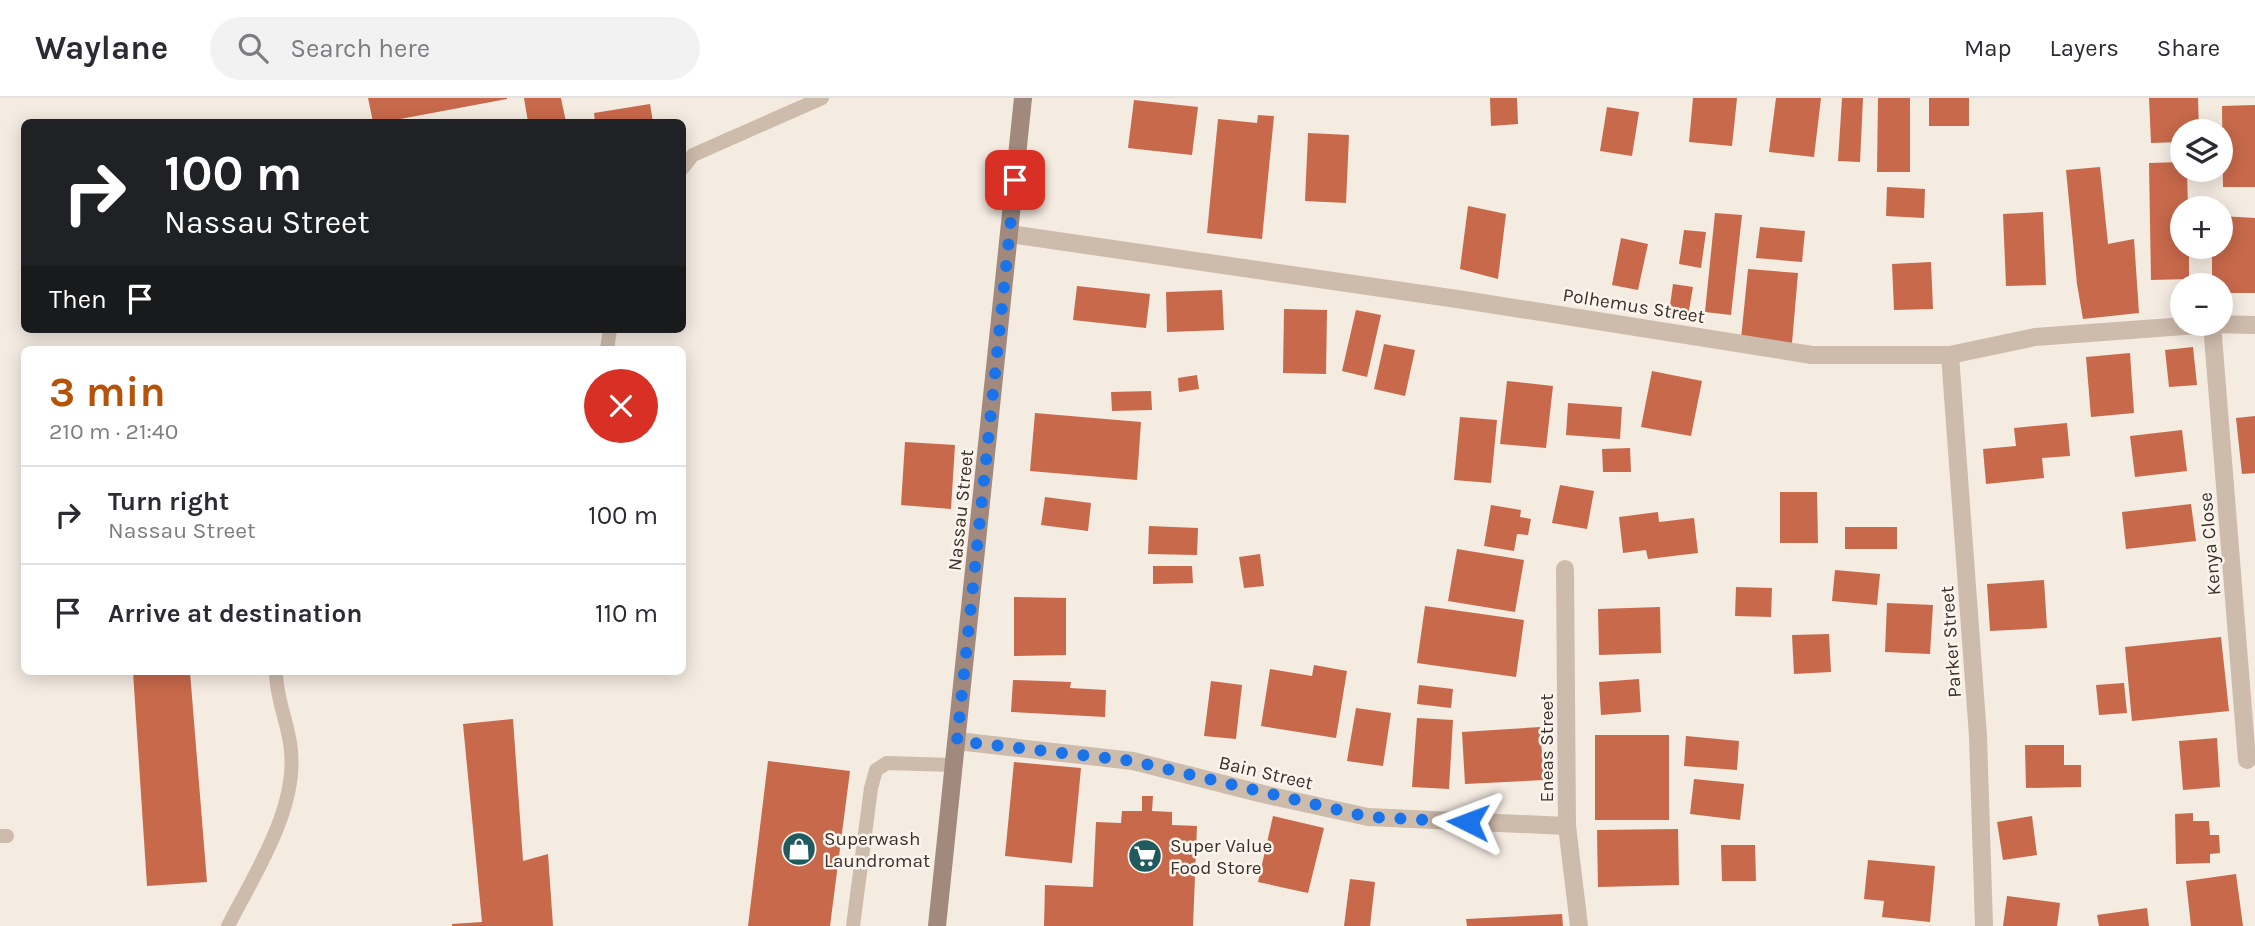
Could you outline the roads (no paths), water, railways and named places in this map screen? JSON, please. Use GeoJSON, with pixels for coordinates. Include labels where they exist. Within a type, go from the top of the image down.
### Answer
{"type":"FeatureCollection","features":[{"type":"Feature","properties":{"kind":"main road","name":"Nassau Street"},"geometry":{"type":"LineString","coordinates":[[937,926],[1023,98]]}},
{"type":"Feature","properties":{"kind":"street","name":"Polhemus Street"},"geometry":{"type":"LineString","coordinates":[[1010,234],[1450,298],[1812,355],[1950,355],[2035,337],[2170,327]]}},
{"type":"Feature","properties":{"kind":"street","name":"Polhemus Street"},"geometry":{"type":"LineString","coordinates":[[2233,324],[2255,325]]}},
{"type":"Feature","properties":{"kind":"street","name":"Kenya Close"},"geometry":{"type":"LineString","coordinates":[[2213,336],[2247,760]]}},
{"type":"Feature","properties":{"kind":"street","name":"Parker Street"},"geometry":{"type":"LineString","coordinates":[[1950,355],[1978,736],[1984,926]]}},
{"type":"Feature","properties":{"kind":"street","name":"Eneas Street"},"geometry":{"type":"LineString","coordinates":[[1565,569],[1567,826],[1579,926]]}},
{"type":"Feature","properties":{"kind":"street","name":"Bain Street"},"geometry":{"type":"LineString","coordinates":[[957,741],[1133,761],[1368,817],[1567,826]]}},
{"type":"Feature","properties":{"kind":"lane"},"geometry":{"type":"LineString","coordinates":[[686,164],[693,155],[822,98]]}},
{"type":"Feature","properties":{"kind":"lane"},"geometry":{"type":"LineString","coordinates":[[228,926],[288,802],[291,751],[276,690],[276,675]]}},
{"type":"Feature","properties":{"kind":"lane"},"geometry":{"type":"LineString","coordinates":[[853,926],[871,788],[876,770],[887,763],[952,765]]}},
{"type":"Feature","properties":{"kind":"place","name":"Superwash Laundromat"},"geometry":{"type":"Point","coordinates":[799,849]}},
{"type":"Feature","properties":{"kind":"place","name":"Super Value Food Store"},"geometry":{"type":"Point","coordinates":[1145,856]}}]}
